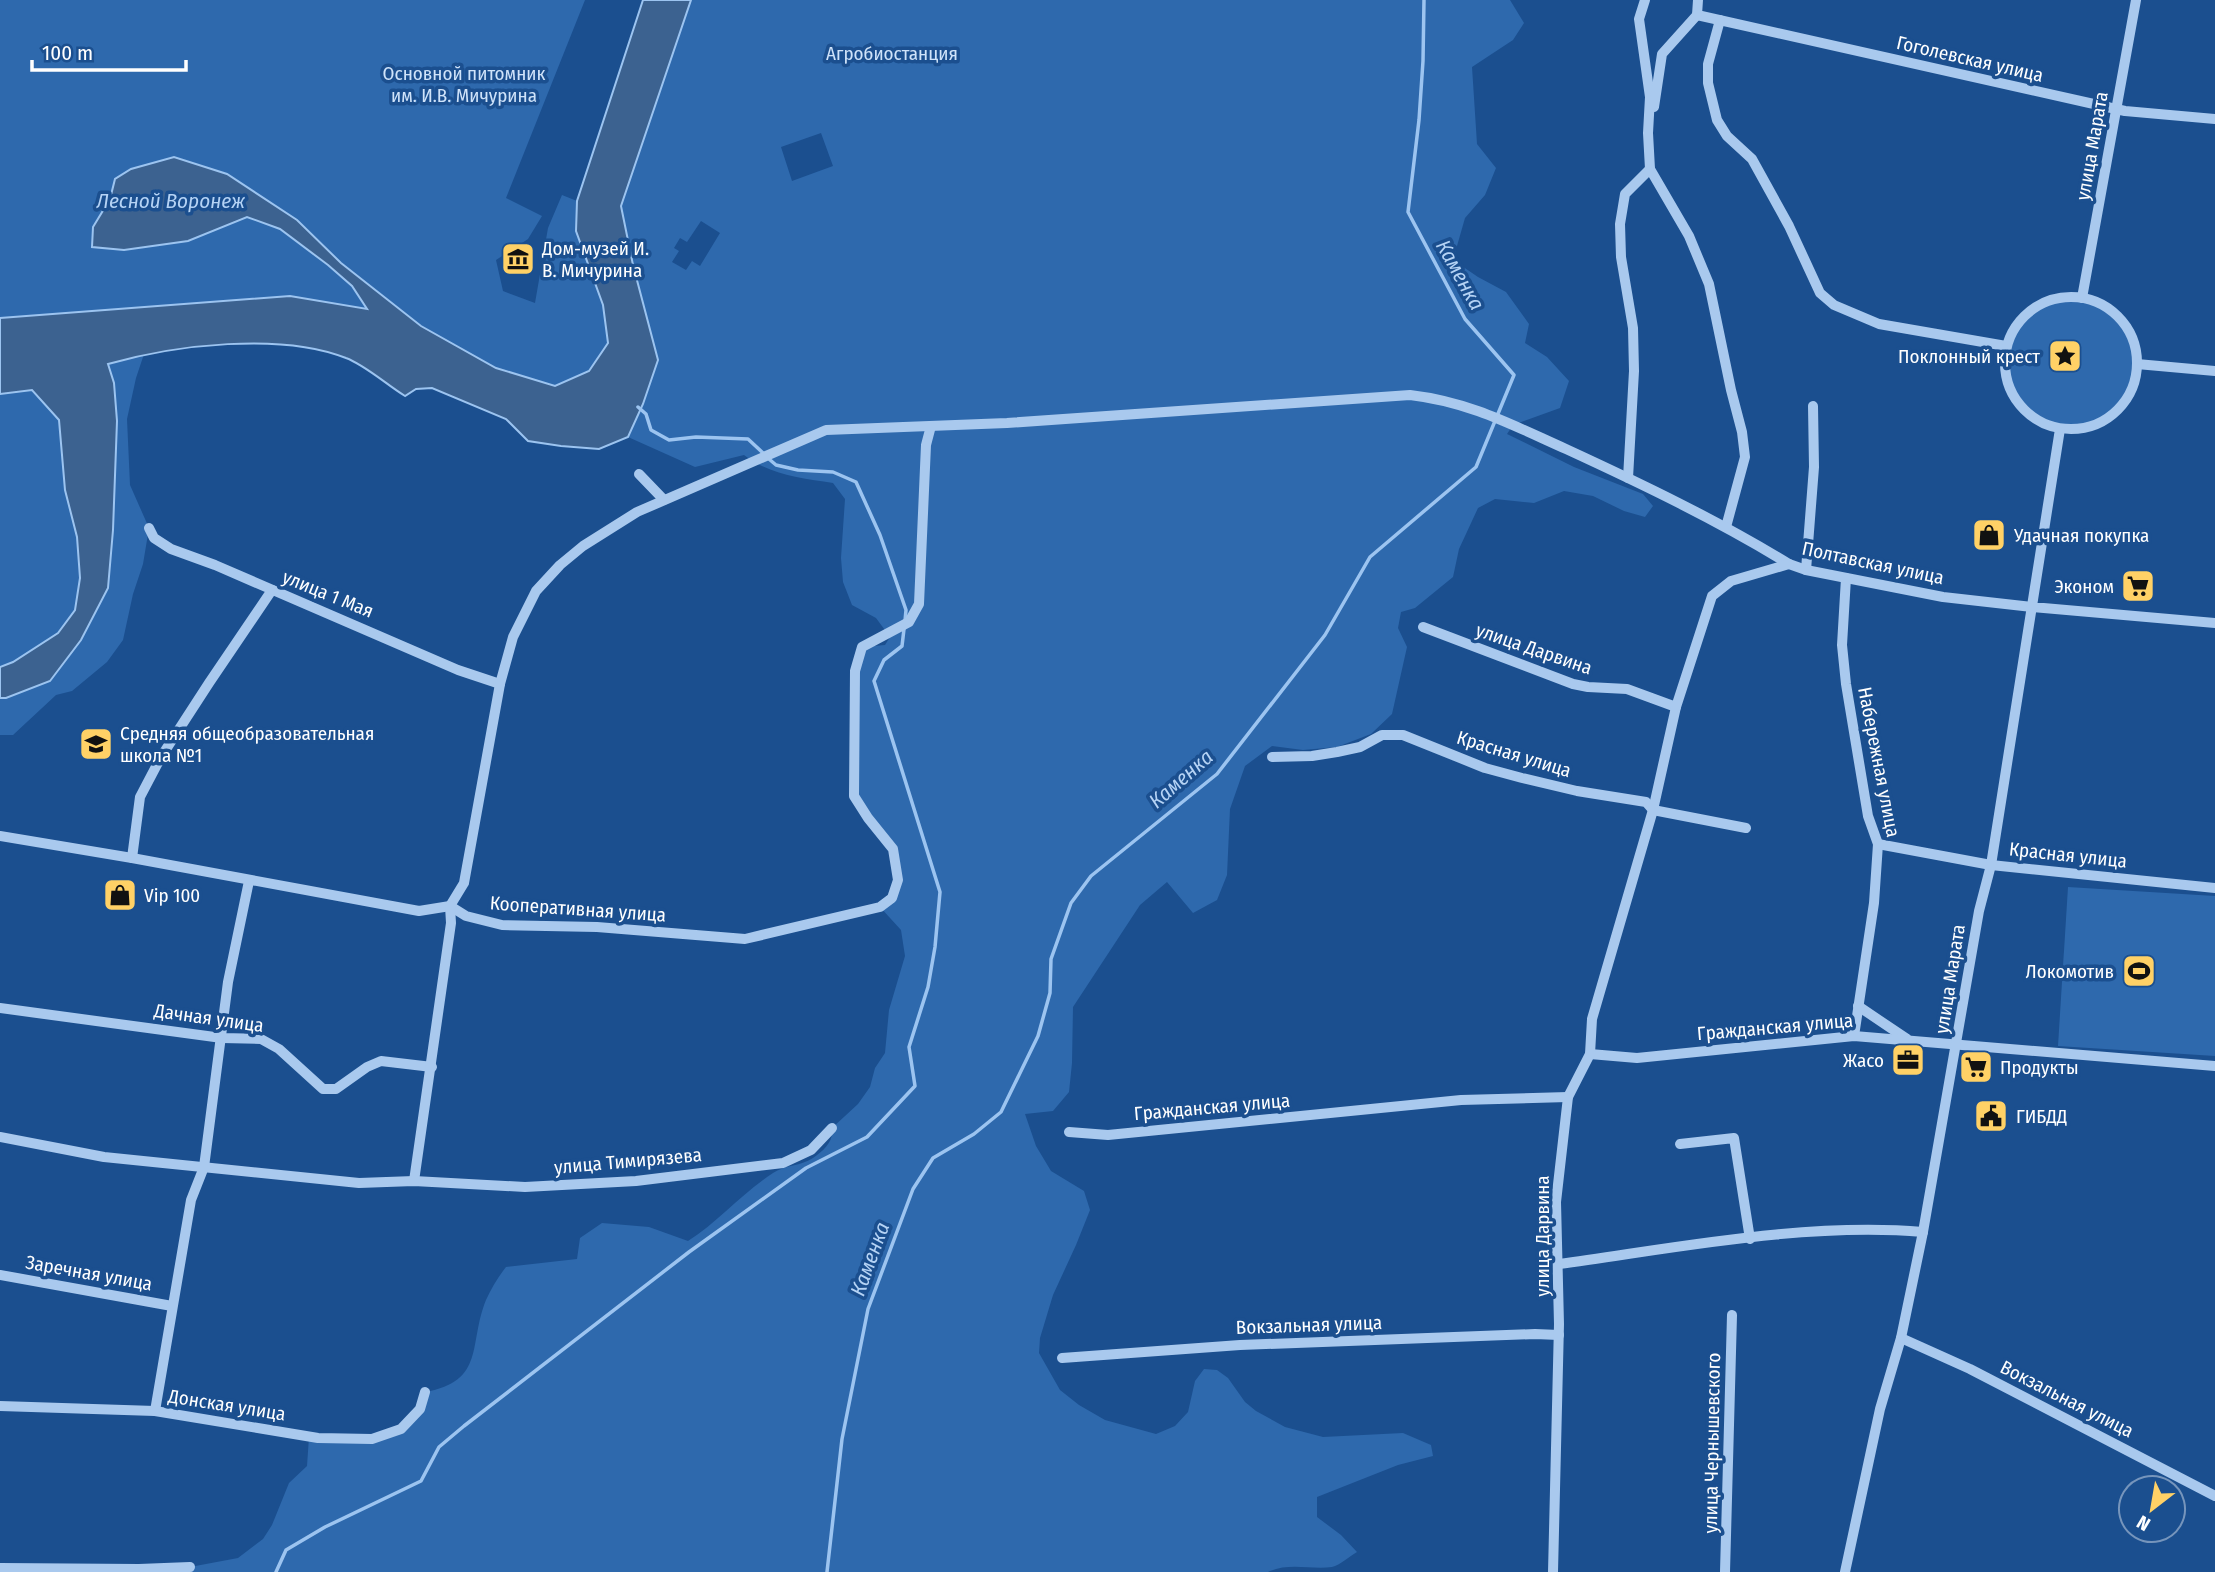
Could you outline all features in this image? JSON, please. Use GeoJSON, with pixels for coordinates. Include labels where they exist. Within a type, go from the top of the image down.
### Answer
{"type":"FeatureCollection","features":[{"type":"Feature","properties":{"kind":"street"},"geometry":{"type":"LineString","coordinates":[[1645,0],[1639,19],[1650,97],[1650,169],[1689,236],[1709,284],[1742,432],[1745,457],[1726,527]]}},
{"type":"Feature","properties":{"kind":"street"},"geometry":{"type":"LineString","coordinates":[[1649,119],[1657,99],[1662,54],[1697,15],[1698,0]]}},
{"type":"Feature","properties":{"kind":"street","name":"улица Марата"},"geometry":{"type":"LineString","coordinates":[[2082,298],[2136,0]]}},
{"type":"Feature","properties":{"kind":"street"},"geometry":{"type":"LineString","coordinates":[[1697,15],[1720,20],[1708,64],[1708,83],[1717,120],[1727,136],[1752,159],[1820,293],[1834,305],[1879,324],[2006,346]]}},
{"type":"Feature","properties":{"kind":"street","name":"Гоголевская улица"},"geometry":{"type":"LineString","coordinates":[[1720,20],[2117,109],[2215,119]]}},
{"type":"Feature","properties":{"kind":"street"},"geometry":{"type":"LineString","coordinates":[[1628,478],[1634,370],[1633,328],[1621,257],[1620,224],[1625,194],[1650,169]]}},
{"type":"Feature","properties":{"kind":"street"},"geometry":{"type":"LineString","coordinates":[[2062,297],[2082,298],[2099,303],[2115,314],[2131,337],[2137,364],[2133,386],[2122,406],[2104,420],[2083,428],[2060,429],[2039,422],[2022,408],[2010,390],[2005,368],[2006,346],[2014,328],[2027,313],[2043,303],[2062,297]]}},
{"type":"Feature","properties":{"kind":"street"},"geometry":{"type":"LineString","coordinates":[[2137,364],[2215,371]]}},
{"type":"Feature","properties":{"kind":"street","name":"Полтавская улица"},"geometry":{"type":"LineString","coordinates":[[664,500],[774,450],[826,430],[1007,423],[1410,395],[1443,399],[1513,425],[1628,478],[1726,527],[1789,564],[1807,570],[1943,597],[2215,622]]}},
{"type":"Feature","properties":{"kind":"street"},"geometry":{"type":"LineString","coordinates":[[1807,570],[1814,467],[1813,406]]}},
{"type":"Feature","properties":{"kind":"street","name":"Кооперативная улица"},"geometry":{"type":"LineString","coordinates":[[450,906],[466,916],[502,925],[597,927],[745,939],[880,907],[892,898],[898,880],[893,849],[881,837],[854,796],[855,671],[862,647],[909,622],[919,604],[926,445],[931,426]]}},
{"type":"Feature","properties":{"kind":"street","name":"улица Марата"},"geometry":{"type":"LineString","coordinates":[[1845,1572],[1880,1409],[1901,1338],[1923,1232],[1979,911],[1991,865],[2060,429]]}},
{"type":"Feature","properties":{"kind":"street"},"geometry":{"type":"LineString","coordinates":[[414,1181],[451,923],[450,906],[464,883],[500,684],[513,637],[536,592],[560,565],[583,546],[637,512],[664,500],[639,474]]}},
{"type":"Feature","properties":{"kind":"street","name":"улица 1 Мая"},"geometry":{"type":"LineString","coordinates":[[149,528],[154,538],[171,549],[390,638],[458,670],[500,684]]}},
{"type":"Feature","properties":{"kind":"street","name":"улица Дарвина"},"geometry":{"type":"LineString","coordinates":[[1553,1572],[1559,1335],[1556,1202],[1568,1097],[1590,1054],[1592,1019],[1653,810],[1676,707],[1712,596],[1731,581],[1789,564]]}},
{"type":"Feature","properties":{"kind":"street","name":"Набережная улица"},"geometry":{"type":"LineString","coordinates":[[1846,578],[1842,645],[1846,684],[1868,816],[1878,844],[1874,903],[1854,1036]]}},
{"type":"Feature","properties":{"kind":"street"},"geometry":{"type":"LineString","coordinates":[[132,858],[140,797],[175,736],[272,590]]}},
{"type":"Feature","properties":{"kind":"street","name":"улица Дарвина"},"geometry":{"type":"LineString","coordinates":[[1423,627],[1573,684],[1627,689],[1676,707]]}},
{"type":"Feature","properties":{"kind":"street","name":"Красная улица"},"geometry":{"type":"LineString","coordinates":[[1272,757],[1337,752],[1360,747],[1382,735],[1403,735],[1485,768],[1577,791],[1646,802],[1653,810],[1746,828]]}},
{"type":"Feature","properties":{"kind":"street"},"geometry":{"type":"LineString","coordinates":[[0,836],[419,911],[450,906]]}},
{"type":"Feature","properties":{"kind":"street","name":"Красная улица"},"geometry":{"type":"LineString","coordinates":[[1878,844],[1991,865],[2215,888]]}},
{"type":"Feature","properties":{"kind":"street"},"geometry":{"type":"LineString","coordinates":[[155,1411],[191,1200],[204,1167],[228,982],[249,881]]}},
{"type":"Feature","properties":{"kind":"street"},"geometry":{"type":"LineString","coordinates":[[1858,1006],[1907,1040]]}},
{"type":"Feature","properties":{"kind":"street","name":"Дачная улица"},"geometry":{"type":"LineString","coordinates":[[0,1009],[222,1038],[261,1039],[279,1049],[323,1089],[336,1089],[367,1067],[381,1061],[432,1067]]}},
{"type":"Feature","properties":{"kind":"street","name":"Гражданская улица"},"geometry":{"type":"LineString","coordinates":[[1590,1054],[1637,1058],[1854,1036],[2215,1066]]}},
{"type":"Feature","properties":{"kind":"street","name":"Гражданская улица"},"geometry":{"type":"LineString","coordinates":[[1069,1132],[1108,1135],[1461,1100],[1568,1097]]}},
{"type":"Feature","properties":{"kind":"street","name":"улица Тимирязева"},"geometry":{"type":"LineString","coordinates":[[0,1137],[104,1157],[359,1183],[414,1181],[525,1187],[636,1181],[783,1163],[811,1150],[832,1128]]}},
{"type":"Feature","properties":{"kind":"street"},"geometry":{"type":"LineString","coordinates":[[1680,1144],[1734,1138],[1750,1238]]}},
{"type":"Feature","properties":{"kind":"street"},"geometry":{"type":"LineString","coordinates":[[1559,1264],[1750,1238],[1846,1229],[1923,1232]]}},
{"type":"Feature","properties":{"kind":"street","name":"Заречная улица"},"geometry":{"type":"LineString","coordinates":[[0,1275],[172,1306]]}},
{"type":"Feature","properties":{"kind":"street","name":"улица Чернышевского"},"geometry":{"type":"LineString","coordinates":[[1725,1572],[1732,1315]]}},
{"type":"Feature","properties":{"kind":"street","name":"Вокзальная улица"},"geometry":{"type":"LineString","coordinates":[[1062,1358],[1240,1345],[1559,1335]]}},
{"type":"Feature","properties":{"kind":"street","name":"Вокзальная улица"},"geometry":{"type":"LineString","coordinates":[[1901,1338],[1969,1369],[2215,1496]]}},
{"type":"Feature","properties":{"kind":"street","name":"Донская улица"},"geometry":{"type":"LineString","coordinates":[[0,1406],[155,1411],[318,1438],[372,1439],[401,1429],[420,1409],[425,1392]]}},
{"type":"Feature","properties":{"kind":"street"},"geometry":{"type":"LineString","coordinates":[[0,1567],[190,1567]]}},
{"type":"Feature","properties":{"kind":"green space","name":"Основной питомник им. И.В. Мичурина"},"geometry":{"type":"Polygon","coordinates":[[[0,0],[585,0],[506,198],[542,216],[528,239],[496,260],[503,291],[535,303],[548,228],[562,195],[577,201],[576,231],[603,305],[608,343],[589,371],[555,386],[496,368],[421,326],[341,263],[297,220],[227,174],[115,179],[110,199],[93,227],[188,241],[247,217],[280,229],[328,265],[352,286],[367,310],[290,296],[0,318],[0,0]]]}},
{"type":"Feature","properties":{"kind":"green space","name":"Агробиостанция"},"geometry":{"type":"Polygon","coordinates":[[[691,0],[1510,0],[1524,23],[1513,40],[1472,67],[1477,144],[1496,168],[1485,195],[1465,218],[1453,260],[1506,292],[1529,324],[1525,343],[1547,357],[1569,381],[1560,408],[1513,425],[1507,434],[1574,467],[1643,494],[1653,506],[1645,517],[1624,511],[1593,496],[1564,491],[1534,503],[1495,499],[1478,508],[1459,549],[1453,577],[1415,608],[1401,612],[1398,628],[1407,647],[1392,714],[1371,734],[1337,747],[1303,750],[1272,746],[1245,766],[1230,809],[1227,875],[1217,900],[1193,913],[1167,882],[1140,905],[1073,1007],[1069,1092],[1053,1111],[1025,1114],[1036,1146],[1051,1171],[1084,1191],[1090,1210],[1053,1295],[1040,1338],[1039,1353],[1060,1390],[1105,1420],[1156,1434],[1175,1426],[1188,1412],[1195,1381],[1204,1369],[1217,1370],[1228,1378],[1245,1402],[1285,1427],[1323,1437],[1403,1433],[1431,1445],[1433,1456],[1398,1465],[1317,1497],[1317,1517],[1341,1535],[1357,1552],[1338,1564],[1324,1568],[1284,1567],[1268,1572],[115,1572],[190,1567],[238,1558],[263,1539],[272,1525],[289,1483],[307,1466],[309,1437],[372,1439],[401,1429],[425,1392],[444,1387],[458,1379],[472,1358],[486,1300],[506,1267],[577,1259],[580,1238],[602,1223],[649,1227],[688,1241],[773,1173],[809,1161],[824,1149],[830,1142],[832,1128],[858,1104],[870,1087],[875,1068],[885,1053],[889,1010],[905,956],[901,930],[880,907],[892,898],[896,863],[854,796],[855,671],[862,647],[885,645],[890,637],[876,618],[852,605],[843,582],[841,558],[845,499],[833,483],[775,471],[744,455],[695,467],[628,437],[643,404],[633,265],[621,206],[691,0]],[[821,133],[781,147],[792,181],[833,166],[821,133]],[[701,221],[687,242],[680,238],[674,248],[679,251],[672,262],[686,270],[692,261],[700,266],[720,233],[701,221]]]}},
{"type":"Feature","properties":{"kind":"green space"},"geometry":{"type":"Polygon","coordinates":[[[2071,297],[2096,302],[2108,308],[2126,326],[2132,338],[2137,363],[2132,388],[2126,400],[2108,418],[2096,424],[2071,429],[2046,424],[2034,418],[2016,400],[2010,388],[2005,363],[2010,338],[2016,326],[2034,308],[2046,302],[2071,297]]]}},
{"type":"Feature","properties":{"kind":"green space"},"geometry":{"type":"Polygon","coordinates":[[[144,354],[127,419],[130,485],[149,528],[143,564],[123,640],[107,662],[72,691],[56,695],[13,735],[0,735],[0,698],[50,681],[81,640],[115,482],[117,421],[114,383],[107,364],[144,354]]]}},
{"type":"Feature","properties":{"kind":"green space"},"geometry":{"type":"Polygon","coordinates":[[[31,390],[59,420],[65,490],[77,537],[80,578],[75,610],[58,634],[0,667],[0,394],[31,390]]]}},
{"type":"Feature","properties":{"kind":"green space","name":"Локомотив"},"geometry":{"type":"Polygon","coordinates":[[[2068,887],[2215,896],[2215,1056],[2058,1046],[2068,887]]]}},
{"type":"Feature","properties":{"kind":"water","name":"Лесной Воронеж"},"geometry":{"type":"Polygon","coordinates":[[[643,0],[691,0],[621,206],[633,265],[658,360],[628,437],[599,449],[528,441],[506,419],[432,388],[416,389],[405,396],[353,361],[320,350],[291,345],[260,343],[196,347],[164,351],[108,364],[114,383],[117,421],[108,588],[81,640],[50,681],[0,698],[0,667],[13,662],[58,633],[75,610],[80,578],[77,537],[65,490],[59,420],[32,390],[0,394],[0,318],[290,296],[367,309],[352,286],[328,265],[280,229],[247,217],[188,241],[124,250],[92,247],[93,227],[110,199],[115,179],[131,169],[174,157],[227,174],[297,220],[341,263],[421,326],[496,368],[555,386],[589,371],[608,343],[603,305],[576,231],[577,201],[643,0]]]}},
{"type":"Feature","properties":{"kind":"waterway","name":"Каменка"},"geometry":{"type":"LineString","coordinates":[[827,1572],[842,1439],[868,1309],[913,1189],[933,1158],[974,1134],[1001,1112],[1038,1036],[1050,993],[1051,959],[1071,903],[1091,876],[1217,774],[1325,635],[1370,557],[1476,467],[1514,375],[1465,319],[1408,212],[1419,120],[1424,0]]}},
{"type":"Feature","properties":{"kind":"waterway"},"geometry":{"type":"LineString","coordinates":[[638,407],[646,414],[651,430],[669,440],[696,437],[748,439],[763,453]]}},
{"type":"Feature","properties":{"kind":"waterway"},"geometry":{"type":"LineString","coordinates":[[769,459],[776,465],[798,470],[833,472],[856,482],[880,535],[906,610],[905,621]]}},
{"type":"Feature","properties":{"kind":"waterway"},"geometry":{"type":"LineString","coordinates":[[276,1572],[286,1550],[325,1527],[421,1481],[439,1447],[464,1426],[689,1252],[806,1168],[867,1137],[915,1086],[909,1047],[928,987],[940,892],[874,681],[884,660],[902,646],[904,629]]}},
{"type":"Feature","properties":{"kind":"place","name":"Дом-музей И. В. Мичурина"},"geometry":{"type":"Point","coordinates":[518,259]}},
{"type":"Feature","properties":{"kind":"place","name":"Поклонный крест"},"geometry":{"type":"Point","coordinates":[2065,356]}},
{"type":"Feature","properties":{"kind":"place","name":"Удачная покупка"},"geometry":{"type":"Point","coordinates":[1989,535]}},
{"type":"Feature","properties":{"kind":"place","name":"Эконом"},"geometry":{"type":"Point","coordinates":[2138,586]}},
{"type":"Feature","properties":{"kind":"place","name":"Средняя общеобразовательная школа №1"},"geometry":{"type":"Point","coordinates":[96,744]}},
{"type":"Feature","properties":{"kind":"place","name":"Vip 100"},"geometry":{"type":"Point","coordinates":[120,895]}},
{"type":"Feature","properties":{"kind":"place","name":"Локомотив"},"geometry":{"type":"Point","coordinates":[2139,971]}},
{"type":"Feature","properties":{"kind":"place","name":"Жасо"},"geometry":{"type":"Point","coordinates":[1908,1060]}},
{"type":"Feature","properties":{"kind":"place","name":"Продукты"},"geometry":{"type":"Point","coordinates":[1976,1067]}},
{"type":"Feature","properties":{"kind":"place","name":"ГИБДД"},"geometry":{"type":"Point","coordinates":[1991,1116]}}]}
